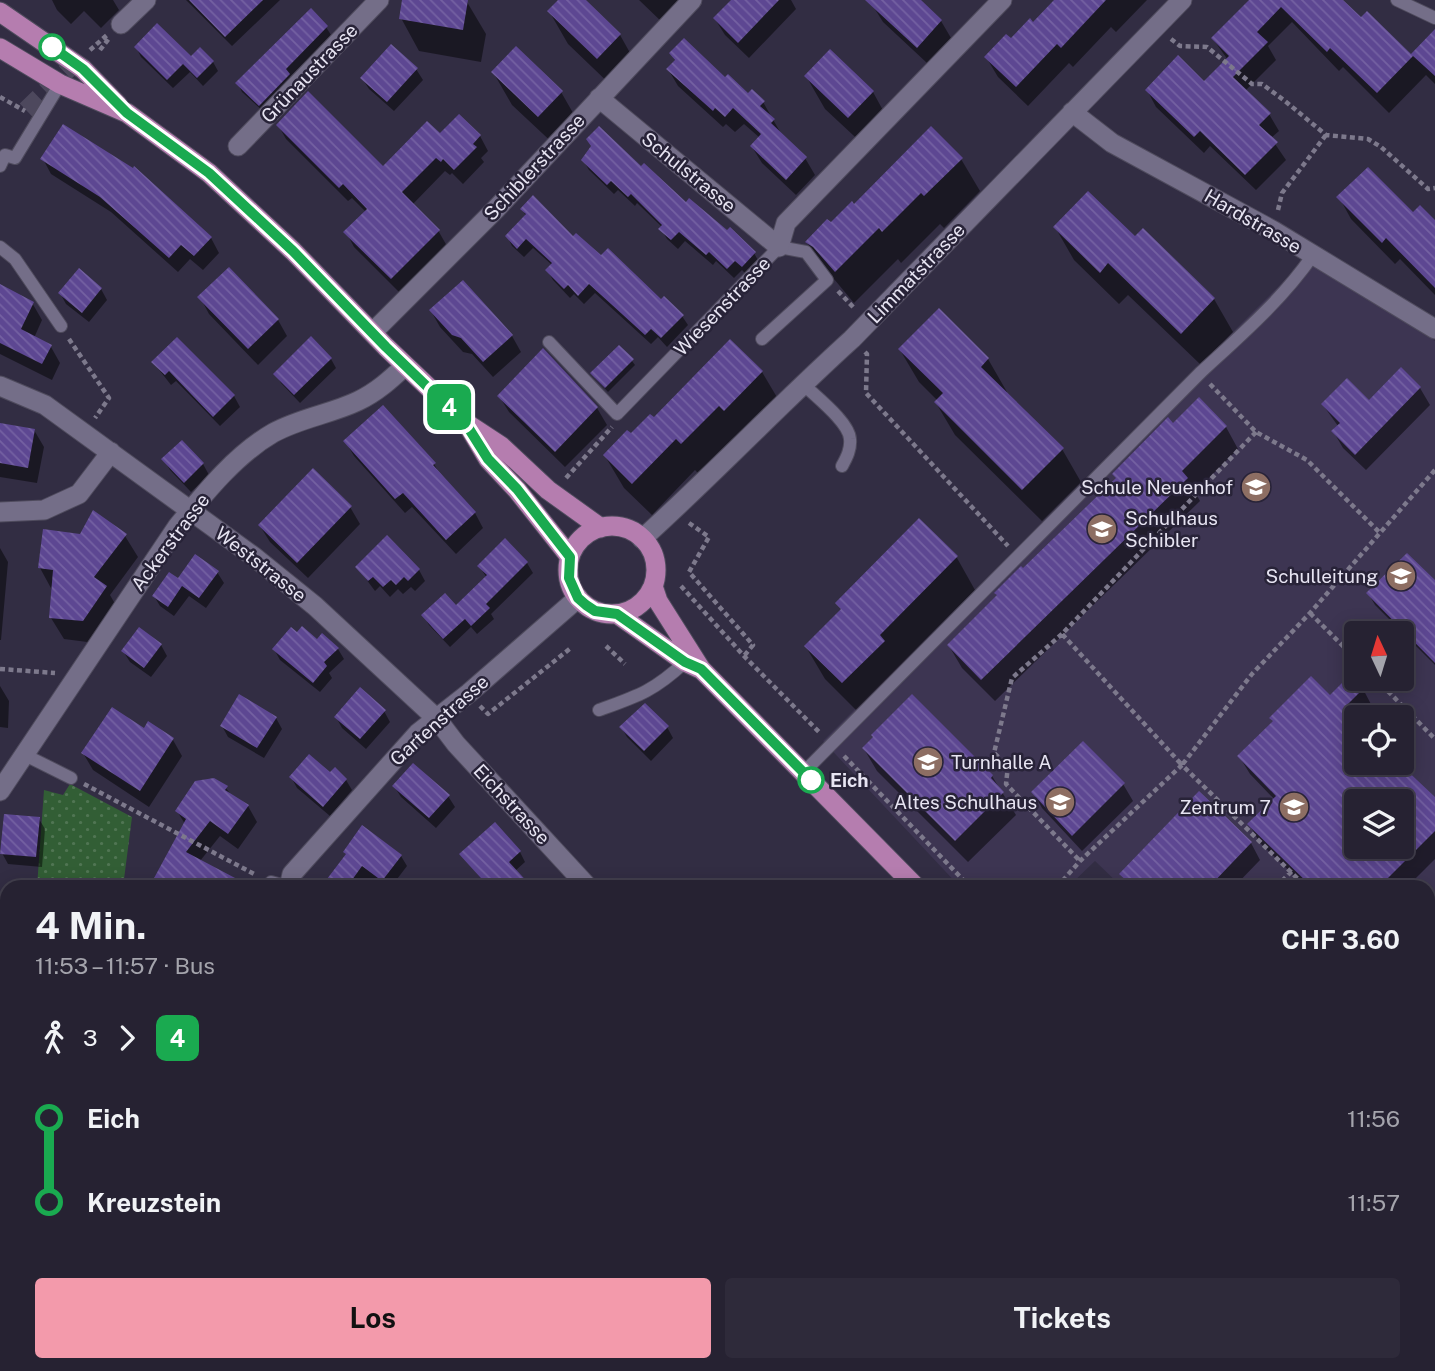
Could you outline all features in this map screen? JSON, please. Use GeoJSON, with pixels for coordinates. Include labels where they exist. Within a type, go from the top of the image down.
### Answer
{"type":"FeatureCollection","features":[{"type":"Feature","properties":{"kind":"main road"},"geometry":{"type":"LineString","coordinates":[[0,12],[83,69],[127,113],[209,173],[293,251],[405,366],[466,424],[501,446],[557,498],[601,528]]}},
{"type":"Feature","properties":{"kind":"main road"},"geometry":{"type":"LineString","coordinates":[[0,48],[60,84],[127,113]]}},
{"type":"Feature","properties":{"kind":"main road"},"geometry":{"type":"LineString","coordinates":[[466,424],[488,459],[517,489],[570,557]]}},
{"type":"Feature","properties":{"kind":"main road"},"geometry":{"type":"LineString","coordinates":[[617,614],[638,606],[653,586],[655,560],[642,539],[623,528],[601,528],[581,539],[570,557],[569,578],[578,598],[595,611],[617,614],[693,666],[909,880]]}},
{"type":"Feature","properties":{"kind":"main road"},"geometry":{"type":"LineString","coordinates":[[653,586],[693,666]]}},
{"type":"Feature","properties":{"kind":"street"},"geometry":{"type":"LineString","coordinates":[[121,24],[146,0]]}},
{"type":"Feature","properties":{"kind":"street","name":"Grünaustrasse"},"geometry":{"type":"LineString","coordinates":[[238,146],[379,0]]}},
{"type":"Feature","properties":{"kind":"street","name":"Schiblerstrasse"},"geometry":{"type":"LineString","coordinates":[[373,332],[496,209],[692,0]]}},
{"type":"Feature","properties":{"kind":"street","name":"Wiesenstrasse"},"geometry":{"type":"LineString","coordinates":[[779,247],[786,223],[1002,0]]}},
{"type":"Feature","properties":{"kind":"street","name":"Limmatstrasse"},"geometry":{"type":"LineString","coordinates":[[642,539],[852,339],[1182,0]]}},
{"type":"Feature","properties":{"kind":"street","name":"Schulstrasse"},"geometry":{"type":"LineString","coordinates":[[599,98],[779,247]]}},
{"type":"Feature","properties":{"kind":"street","name":"Hardstrasse"},"geometry":{"type":"LineString","coordinates":[[1072,112],[1112,143],[1274,231],[1435,329]]}},
{"type":"Feature","properties":{"kind":"street","name":"Ackerstrasse"},"geometry":{"type":"LineString","coordinates":[[0,791],[191,510],[249,450],[273,433],[358,401],[383,387],[405,366]]}},
{"type":"Feature","properties":{"kind":"street","name":"Weststrasse"},"geometry":{"type":"LineString","coordinates":[[0,386],[45,405],[191,510],[315,606],[436,719]]}},
{"type":"Feature","properties":{"kind":"street"},"geometry":{"type":"LineString","coordinates":[[0,512],[44,510],[79,494],[111,452]]}},
{"type":"Feature","properties":{"kind":"street","name":"Gartenstrasse"},"geometry":{"type":"LineString","coordinates":[[287,880],[402,748],[578,598]]}},
{"type":"Feature","properties":{"kind":"street","name":"Eichstrasse"},"geometry":{"type":"LineString","coordinates":[[436,719],[582,880]]}},
{"type":"Feature","properties":{"kind":"lane"},"geometry":{"type":"LineString","coordinates":[[1397,0],[1435,18]]}},
{"type":"Feature","properties":{"kind":"lane"},"geometry":{"type":"LineString","coordinates":[[0,166],[5,155],[15,158],[60,84]]}},
{"type":"Feature","properties":{"kind":"lane"},"geometry":{"type":"LineString","coordinates":[[0,247],[15,259],[61,326]]}},
{"type":"Feature","properties":{"kind":"lane"},"geometry":{"type":"LineString","coordinates":[[762,339],[827,280],[806,252],[779,247]]}},
{"type":"Feature","properties":{"kind":"lane","name":"Wiesenstrasse"},"geometry":{"type":"LineString","coordinates":[[617,414],[779,247]]}},
{"type":"Feature","properties":{"kind":"lane"},"geometry":{"type":"LineString","coordinates":[[803,773],[1200,373],[1288,288],[1313,255]]}},
{"type":"Feature","properties":{"kind":"lane"},"geometry":{"type":"LineString","coordinates":[[549,342],[617,414]]}},
{"type":"Feature","properties":{"kind":"lane"},"geometry":{"type":"LineString","coordinates":[[803,384],[846,426],[850,438],[848,454],[842,466]]}},
{"type":"Feature","properties":{"kind":"lane"},"geometry":{"type":"LineString","coordinates":[[599,710],[644,694],[693,666]]}},
{"type":"Feature","properties":{"kind":"lane"},"geometry":{"type":"LineString","coordinates":[[25,755],[71,778]]}},
{"type":"Feature","properties":{"kind":"path"},"geometry":{"type":"LineString","coordinates":[[84,54],[121,24]]}},
{"type":"Feature","properties":{"kind":"path"},"geometry":{"type":"LineString","coordinates":[[1171,39],[1180,46],[1211,49],[1252,84],[1262,84],[1326,135],[1368,139],[1381,146],[1428,189],[1435,188]]}},
{"type":"Feature","properties":{"kind":"path"},"geometry":{"type":"LineString","coordinates":[[0,97],[26,110]]}},
{"type":"Feature","properties":{"kind":"path"},"geometry":{"type":"LineString","coordinates":[[1274,231],[1282,193],[1326,135]]}},
{"type":"Feature","properties":{"kind":"path"},"geometry":{"type":"LineString","coordinates":[[827,280],[855,309],[837,326],[867,354],[866,393],[1018,557]]}},
{"type":"Feature","properties":{"kind":"path"},"geometry":{"type":"LineString","coordinates":[[61,326],[109,398],[84,433]]}},
{"type":"Feature","properties":{"kind":"path"},"geometry":{"type":"LineString","coordinates":[[1200,373],[1256,432],[1307,460],[1380,533]]}},
{"type":"Feature","properties":{"kind":"path"},"geometry":{"type":"LineString","coordinates":[[561,484],[583,456],[615,424],[617,414]]}},
{"type":"Feature","properties":{"kind":"path"},"geometry":{"type":"LineString","coordinates":[[1080,861],[1006,784],[1008,766],[994,753],[1012,678],[1062,634],[1256,432]]}},
{"type":"Feature","properties":{"kind":"path"},"geometry":{"type":"LineString","coordinates":[[1063,880],[1182,765],[1252,674],[1310,613],[1435,470]]}},
{"type":"Feature","properties":{"kind":"path"},"geometry":{"type":"LineString","coordinates":[[673,512],[709,537],[689,572],[753,645],[744,656]]}},
{"type":"Feature","properties":{"kind":"path"},"geometry":{"type":"LineString","coordinates":[[1310,613],[1344,647]]}},
{"type":"Feature","properties":{"kind":"path"},"geometry":{"type":"LineString","coordinates":[[1062,634],[1182,765],[1300,880]]}},
{"type":"Feature","properties":{"kind":"path"},"geometry":{"type":"LineString","coordinates":[[606,646],[625,664]]}},
{"type":"Feature","properties":{"kind":"path"},"geometry":{"type":"LineString","coordinates":[[469,693],[488,714],[572,647]]}},
{"type":"Feature","properties":{"kind":"path"},"geometry":{"type":"LineString","coordinates":[[0,669],[77,674]]}},
{"type":"Feature","properties":{"kind":"path"},"geometry":{"type":"LineString","coordinates":[[1388,691],[1435,739]]}},
{"type":"Feature","properties":{"kind":"path"},"geometry":{"type":"LineString","coordinates":[[71,778],[273,880]]}},
{"type":"Feature","properties":{"kind":"path"},"geometry":{"type":"LineString","coordinates":[[1283,880],[1292,871]]}},
{"type":"Feature","properties":{"kind":"shaded area","name":"Schule Neuenhof"},"geometry":{"type":"Polygon","coordinates":[[[1305,260],[1435,341],[1435,880],[1115,880],[1095,861],[1075,880],[953,880],[823,741],[1305,260]]]}},
{"type":"Feature","properties":{"kind":"green space"},"geometry":{"type":"Polygon","coordinates":[[[70,784],[132,817],[124,880],[38,880],[44,790],[63,795],[70,784]]]}},
{"type":"Feature","properties":{"kind":"building"},"geometry":{"type":"Polygon","coordinates":[[[189,0],[263,0],[225,37],[189,0]]]}},
{"type":"Feature","properties":{"kind":"building"},"geometry":{"type":"Polygon","coordinates":[[[402,0],[468,0],[463,30],[399,19],[402,0]]]}},
{"type":"Feature","properties":{"kind":"building"},"geometry":{"type":"Polygon","coordinates":[[[558,0],[586,0],[621,34],[597,59],[547,11],[558,0]]]}},
{"type":"Feature","properties":{"kind":"building"},"geometry":{"type":"Polygon","coordinates":[[[731,0],[779,0],[738,43],[713,18],[731,0]]]}},
{"type":"Feature","properties":{"kind":"building"},"geometry":{"type":"Polygon","coordinates":[[[865,0],[921,0],[942,20],[917,48],[865,0]]]}},
{"type":"Feature","properties":{"kind":"building"},"geometry":{"type":"Polygon","coordinates":[[[1054,0],[1106,0],[1061,48],[1057,44],[1016,87],[984,57],[1006,34],[1011,38],[1030,18],[1033,22],[1054,0]]]}},
{"type":"Feature","properties":{"kind":"building"},"geometry":{"type":"Polygon","coordinates":[[[1249,0],[1343,0],[1361,17],[1367,11],[1411,54],[1435,29],[1435,76],[1413,56],[1377,93],[1330,48],[1327,52],[1281,7],[1257,32],[1268,42],[1233,77],[1271,113],[1259,125],[1278,142],[1245,175],[1200,131],[1194,137],[1145,90],[1178,55],[1204,81],[1229,56],[1211,38],[1249,0]]]}},
{"type":"Feature","properties":{"kind":"building"},"geometry":{"type":"Polygon","coordinates":[[[311,8],[328,26],[286,69],[290,74],[259,106],[235,83],[311,8]]]}},
{"type":"Feature","properties":{"kind":"building"},"geometry":{"type":"Polygon","coordinates":[[[157,23],[191,56],[200,47],[214,61],[197,78],[183,64],[167,80],[134,47],[157,23]]]}},
{"type":"Feature","properties":{"kind":"building"},"geometry":{"type":"Polygon","coordinates":[[[684,38],[725,77],[728,74],[748,93],[752,89],[765,101],[760,106],[775,119],[771,123],[807,157],[786,180],[750,146],[761,134],[733,108],[725,117],[715,108],[713,111],[666,69],[675,60],[669,53],[684,38]]]}},
{"type":"Feature","properties":{"kind":"building"},"geometry":{"type":"Polygon","coordinates":[[[391,44],[418,68],[387,102],[360,78],[391,44]]]}},
{"type":"Feature","properties":{"kind":"building"},"geometry":{"type":"Polygon","coordinates":[[[516,46],[563,91],[538,117],[491,72],[516,46]]]}},
{"type":"Feature","properties":{"kind":"building"},"geometry":{"type":"Polygon","coordinates":[[[830,49],[874,91],[848,118],[804,76],[830,49]]]}},
{"type":"Feature","properties":{"kind":"building"},"geometry":{"type":"Polygon","coordinates":[[[308,91],[383,166],[427,121],[440,133],[459,114],[481,135],[473,144],[477,147],[454,170],[443,159],[441,162],[436,158],[402,192],[440,230],[391,279],[343,232],[367,209],[343,184],[339,188],[276,125],[308,91]]]}},
{"type":"Feature","properties":{"kind":"building"},"geometry":{"type":"Polygon","coordinates":[[[63,124],[133,168],[134,166],[212,237],[194,256],[181,245],[169,258],[100,197],[40,159],[63,124]]]}},
{"type":"Feature","properties":{"kind":"building"},"geometry":{"type":"Polygon","coordinates":[[[599,126],[641,166],[644,163],[686,202],[689,198],[727,230],[730,227],[756,252],[742,267],[735,261],[727,269],[709,252],[706,255],[679,232],[671,240],[658,229],[662,225],[631,194],[628,197],[611,181],[607,185],[581,160],[591,146],[586,139],[599,126]]]}},
{"type":"Feature","properties":{"kind":"building"},"geometry":{"type":"Polygon","coordinates":[[[931,126],[963,158],[924,196],[921,193],[882,232],[879,228],[835,272],[813,247],[805,242],[827,219],[831,222],[852,201],[854,204],[931,126]]]}},
{"type":"Feature","properties":{"kind":"building"},"geometry":{"type":"Polygon","coordinates":[[[1368,167],[1413,212],[1420,205],[1435,220],[1435,288],[1386,238],[1382,243],[1336,197],[1368,167]]]}},
{"type":"Feature","properties":{"kind":"building"},"geometry":{"type":"Polygon","coordinates":[[[1088,191],[1135,236],[1143,228],[1215,298],[1181,334],[1108,263],[1100,273],[1053,227],[1088,191]]]}},
{"type":"Feature","properties":{"kind":"building"},"geometry":{"type":"Polygon","coordinates":[[[533,195],[573,236],[576,233],[601,255],[608,248],[661,299],[664,296],[684,315],[661,338],[651,329],[645,335],[589,284],[578,296],[568,285],[564,289],[545,270],[552,263],[526,239],[517,249],[505,236],[526,214],[520,209],[533,195]]]}},
{"type":"Feature","properties":{"kind":"building"},"geometry":{"type":"Polygon","coordinates":[[[229,267],[279,319],[248,349],[197,297],[229,267]]]}},
{"type":"Feature","properties":{"kind":"building"},"geometry":{"type":"Polygon","coordinates":[[[79,268],[102,288],[82,313],[58,293],[79,268]]]}},
{"type":"Feature","properties":{"kind":"building"},"geometry":{"type":"Polygon","coordinates":[[[463,280],[513,335],[483,362],[429,310],[463,280]]]}},
{"type":"Feature","properties":{"kind":"building"},"geometry":{"type":"Polygon","coordinates":[[[0,284],[34,302],[21,329],[52,345],[42,364],[0,343],[0,284]]]}},
{"type":"Feature","properties":{"kind":"building"},"geometry":{"type":"Polygon","coordinates":[[[939,308],[989,358],[981,367],[1064,448],[1022,490],[934,402],[943,393],[898,349],[939,308]]]}},
{"type":"Feature","properties":{"kind":"building"},"geometry":{"type":"Polygon","coordinates":[[[311,336],[332,358],[294,395],[273,374],[311,336]]]}},
{"type":"Feature","properties":{"kind":"building"},"geometry":{"type":"Polygon","coordinates":[[[177,337],[235,395],[213,417],[169,371],[165,375],[151,362],[177,337]]]}},
{"type":"Feature","properties":{"kind":"building"},"geometry":{"type":"Polygon","coordinates":[[[730,339],[763,371],[724,411],[719,406],[681,444],[676,439],[632,484],[603,455],[627,430],[631,433],[650,414],[654,417],[730,339]]]}},
{"type":"Feature","properties":{"kind":"building"},"geometry":{"type":"Polygon","coordinates":[[[619,345],[634,359],[605,388],[590,373],[619,345]]]}},
{"type":"Feature","properties":{"kind":"building"},"geometry":{"type":"Polygon","coordinates":[[[543,348],[598,407],[555,452],[497,396],[543,348]]]}},
{"type":"Feature","properties":{"kind":"building"},"geometry":{"type":"Polygon","coordinates":[[[1401,367],[1421,387],[1355,455],[1331,431],[1340,423],[1321,404],[1347,378],[1369,400],[1401,367]]]}},
{"type":"Feature","properties":{"kind":"building"},"geometry":{"type":"Polygon","coordinates":[[[1199,397],[1227,426],[1182,471],[1188,478],[981,680],[947,645],[997,595],[994,593],[1021,566],[1023,568],[1116,478],[1112,474],[1168,417],[1173,423],[1199,397]]]}},
{"type":"Feature","properties":{"kind":"building"},"geometry":{"type":"Polygon","coordinates":[[[383,405],[476,512],[446,540],[403,493],[395,499],[343,441],[383,405]]]}},
{"type":"Feature","properties":{"kind":"building"},"geometry":{"type":"Polygon","coordinates":[[[0,423],[35,429],[28,468],[0,463],[0,423]]]}},
{"type":"Feature","properties":{"kind":"building"},"geometry":{"type":"Polygon","coordinates":[[[182,440],[204,463],[184,483],[161,459],[182,440]]]}},
{"type":"Feature","properties":{"kind":"building"},"geometry":{"type":"Polygon","coordinates":[[[313,468],[352,506],[297,563],[258,525],[313,468]]]}},
{"type":"Feature","properties":{"kind":"building"},"geometry":{"type":"Polygon","coordinates":[[[93,510],[127,534],[94,577],[107,586],[83,621],[49,618],[53,570],[38,568],[43,529],[80,534],[93,510]]]}},
{"type":"Feature","properties":{"kind":"building"},"geometry":{"type":"Polygon","coordinates":[[[919,518],[958,556],[880,635],[885,641],[842,683],[804,646],[841,609],[835,603],[919,518]]]}},
{"type":"Feature","properties":{"kind":"building"},"geometry":{"type":"Polygon","coordinates":[[[387,535],[420,569],[408,581],[404,577],[396,585],[391,580],[383,587],[373,577],[368,581],[355,567],[387,535]]]}},
{"type":"Feature","properties":{"kind":"building"},"geometry":{"type":"Polygon","coordinates":[[[505,538],[528,562],[486,604],[490,608],[471,626],[465,619],[443,639],[421,615],[445,593],[456,605],[487,575],[477,566],[505,538]]]}},
{"type":"Feature","properties":{"kind":"building"},"geometry":{"type":"Polygon","coordinates":[[[1407,553],[1435,580],[1435,663],[1414,642],[1414,621],[1394,621],[1366,593],[1407,553]]]}},
{"type":"Feature","properties":{"kind":"building"},"geometry":{"type":"Polygon","coordinates":[[[195,554],[219,571],[199,598],[182,586],[168,607],[152,596],[169,572],[178,578],[195,554]]]}},
{"type":"Feature","properties":{"kind":"building"},"geometry":{"type":"Polygon","coordinates":[[[302,626],[317,639],[322,633],[339,648],[324,662],[327,666],[313,683],[272,649],[291,627],[297,632],[302,626]]]}},
{"type":"Feature","properties":{"kind":"building"},"geometry":{"type":"Polygon","coordinates":[[[139,627],[162,644],[144,668],[121,651],[139,627]]]}},
{"type":"Feature","properties":{"kind":"building"},"geometry":{"type":"Polygon","coordinates":[[[1311,676],[1330,695],[1344,681],[1344,691],[1361,691],[1344,705],[1343,709],[1344,775],[1412,775],[1435,797],[1435,831],[1414,852],[1414,789],[1344,789],[1344,859],[1407,859],[1386,880],[1305,880],[1247,824],[1276,796],[1237,756],[1273,721],[1269,718],[1311,676]]]}},
{"type":"Feature","properties":{"kind":"building"},"geometry":{"type":"Polygon","coordinates":[[[360,687],[386,710],[360,739],[334,717],[360,687]]]}},
{"type":"Feature","properties":{"kind":"building"},"geometry":{"type":"Polygon","coordinates":[[[239,694],[277,717],[257,748],[220,726],[239,694]]]}},
{"type":"Feature","properties":{"kind":"building","name":"Turnhalle A"},"geometry":{"type":"Polygon","coordinates":[[[912,694],[993,775],[991,778],[1004,792],[955,841],[862,748],[873,737],[871,735],[912,694]]]}},
{"type":"Feature","properties":{"kind":"building"},"geometry":{"type":"Polygon","coordinates":[[[645,703],[669,726],[644,751],[619,727],[645,703]]]}},
{"type":"Feature","properties":{"kind":"building"},"geometry":{"type":"Polygon","coordinates":[[[112,707],[144,728],[148,721],[174,738],[140,791],[81,753],[112,707]]]}},
{"type":"Feature","properties":{"kind":"building"},"geometry":{"type":"Polygon","coordinates":[[[1083,741],[1125,783],[1072,836],[1031,792],[1083,741]]]}},
{"type":"Feature","properties":{"kind":"building"},"geometry":{"type":"Polygon","coordinates":[[[309,754],[330,772],[335,767],[347,779],[323,807],[289,777],[309,754]]]}},
{"type":"Feature","properties":{"kind":"building"},"geometry":{"type":"Polygon","coordinates":[[[413,763],[450,795],[429,818],[392,786],[413,763]]]}},
{"type":"Feature","properties":{"kind":"building"},"geometry":{"type":"Polygon","coordinates":[[[214,778],[228,786],[225,790],[249,805],[228,834],[210,821],[186,852],[239,880],[153,880],[186,819],[175,811],[195,781],[214,778]]]}},
{"type":"Feature","properties":{"kind":"building"},"geometry":{"type":"Polygon","coordinates":[[[1199,791],[1252,842],[1216,880],[1126,880],[1119,874],[1199,791]]]}},
{"type":"Feature","properties":{"kind":"building"},"geometry":{"type":"Polygon","coordinates":[[[4,814],[40,817],[36,857],[0,854],[4,814]]]}},
{"type":"Feature","properties":{"kind":"building"},"geometry":{"type":"Polygon","coordinates":[[[495,822],[521,851],[509,862],[526,880],[483,880],[459,854],[495,822]]]}},
{"type":"Feature","properties":{"kind":"building"},"geometry":{"type":"Polygon","coordinates":[[[362,825],[402,855],[383,880],[362,866],[352,880],[328,880],[346,854],[343,852],[362,825]]]}},
{"type":"Feature","properties":{"kind":"tunnel"},"geometry":{"type":"LineString","coordinates":[[26,110],[84,54]]}},
{"type":"Feature","properties":{"kind":"bus line","name":"4"},"geometry":{"type":"LineString","coordinates":[[52,47],[83,69],[127,113],[209,173],[293,251],[386,347],[466,424],[488,459],[517,489],[570,557],[569,578],[578,598],[595,611],[617,614],[685,662],[701,669],[811,780]]}},
{"type":"Feature","properties":{"kind":"place","name":"Schule Neuenhof"},"geometry":{"type":"Point","coordinates":[1256,487]}},
{"type":"Feature","properties":{"kind":"place","name":"Schulhaus Schibler"},"geometry":{"type":"Point","coordinates":[1102,529]}},
{"type":"Feature","properties":{"kind":"place","name":"Schulleitung"},"geometry":{"type":"Point","coordinates":[1401,576]}},
{"type":"Feature","properties":{"kind":"place","name":"Turnhalle A"},"geometry":{"type":"Point","coordinates":[928,762]}},
{"type":"Feature","properties":{"kind":"place","name":"Eich"},"geometry":{"type":"Point","coordinates":[811,780]}},
{"type":"Feature","properties":{"kind":"place","name":"Altes Schulhaus"},"geometry":{"type":"Point","coordinates":[1060,802]}},
{"type":"Feature","properties":{"kind":"place","name":"Zentrum 7"},"geometry":{"type":"Point","coordinates":[1294,807]}}]}
